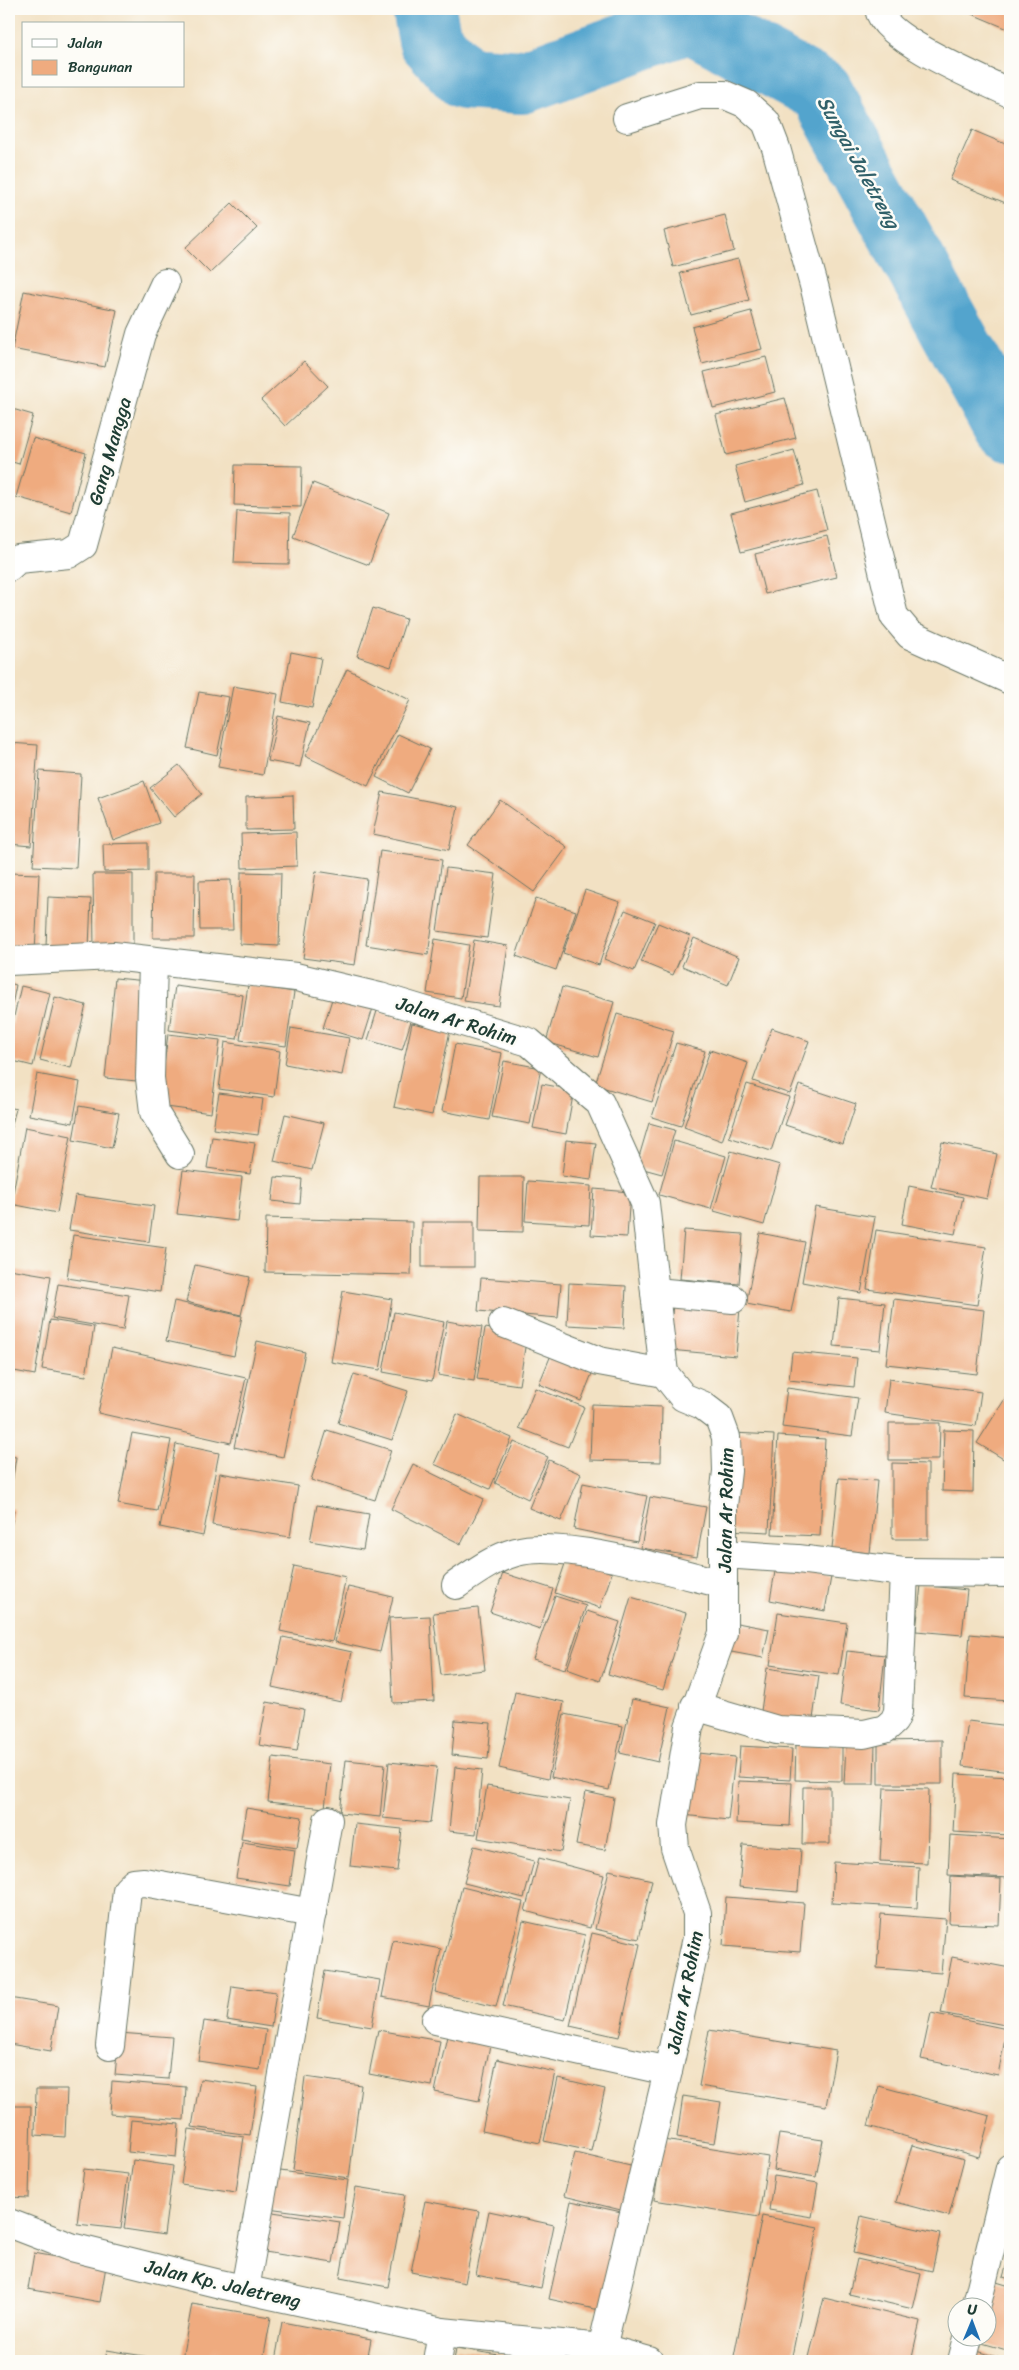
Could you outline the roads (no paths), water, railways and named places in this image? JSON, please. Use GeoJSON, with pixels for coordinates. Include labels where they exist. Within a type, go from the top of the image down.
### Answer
{"type":"FeatureCollection","features":[{"type":"Feature","properties":{"kind":"street"},"geometry":{"type":"LineString","coordinates":[[879,9],[880,14],[894,31],[939,60],[1010,93]]}},
{"type":"Feature","properties":{"kind":"street"},"geometry":{"type":"LineString","coordinates":[[627,118],[700,95],[725,95],[746,104],[766,122],[776,148],[815,289],[894,616],[910,635],[1010,680]]}},
{"type":"Feature","properties":{"kind":"street","name":"Gang Mangga"},"geometry":{"type":"LineString","coordinates":[[9,567],[18,559],[69,554],[82,545],[141,334],[165,283]]}},
{"type":"Feature","properties":{"kind":"street","name":"Jalan Ar Rohim"},"geometry":{"type":"LineString","coordinates":[[9,961],[113,956],[296,977],[380,997],[529,1042],[600,1104],[645,1202],[664,1373],[683,1397],[702,1405],[719,1418],[726,1437],[727,1471],[723,1506],[723,1633],[688,1727],[673,1825],[675,1848],[696,1913],[697,1938],[668,2071],[602,2348]]}},
{"type":"Feature","properties":{"kind":"street"},"geometry":{"type":"LineString","coordinates":[[153,962],[150,1078],[154,1112],[180,1154]]}},
{"type":"Feature","properties":{"kind":"street"},"geometry":{"type":"LineString","coordinates":[[655,1292],[733,1299]]}},
{"type":"Feature","properties":{"kind":"street"},"geometry":{"type":"LineString","coordinates":[[503,1323],[599,1361],[664,1373]]}},
{"type":"Feature","properties":{"kind":"street"},"geometry":{"type":"LineString","coordinates":[[456,1585],[491,1562],[517,1551],[543,1549],[582,1552],[723,1584]]}},
{"type":"Feature","properties":{"kind":"street"},"geometry":{"type":"LineString","coordinates":[[724,1554],[798,1559],[904,1572],[1010,1573]]}},
{"type":"Feature","properties":{"kind":"street"},"geometry":{"type":"LineString","coordinates":[[695,1706],[777,1730],[864,1734],[885,1729],[894,1721],[898,1712],[904,1572]]}},
{"type":"Feature","properties":{"kind":"street"},"geometry":{"type":"LineString","coordinates":[[245,2289],[328,1820]]}},
{"type":"Feature","properties":{"kind":"street"},"geometry":{"type":"LineString","coordinates":[[110,2046],[126,1890],[134,1883],[144,1882],[312,1913]]}},
{"type":"Feature","properties":{"kind":"street"},"geometry":{"type":"LineString","coordinates":[[436,2020],[668,2071]]}},
{"type":"Feature","properties":{"kind":"street"},"geometry":{"type":"LineString","coordinates":[[978,2298],[1010,2168]]}},
{"type":"Feature","properties":{"kind":"street","name":"Jalan Kp. Jaletreng"},"geometry":{"type":"LineString","coordinates":[[9,2223],[71,2247],[245,2289],[442,2332],[602,2348],[649,2361]]}},
{"type":"Feature","properties":{"kind":"street"},"geometry":{"type":"LineString","coordinates":[[437,2361],[442,2332]]}},
{"type":"Feature","properties":{"kind":"street"},"geometry":{"type":"LineString","coordinates":[[962,2361],[965,2348]]}},
{"type":"Feature","properties":{"kind":"waterway","name":"Sungai Jaletreng"},"geometry":{"type":"LineString","coordinates":[[424,9],[430,40],[464,78],[522,82],[690,21],[821,91],[1004,426],[1010,430]]}}]}
